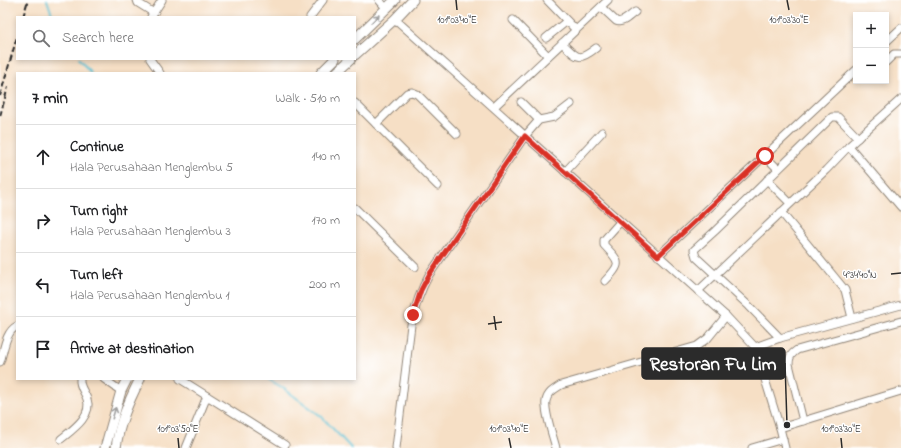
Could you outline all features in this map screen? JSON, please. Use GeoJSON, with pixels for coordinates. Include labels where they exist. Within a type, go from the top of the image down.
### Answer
{"type":"FeatureCollection","features":[{"type":"Feature","properties":{"kind":"main road"},"geometry":{"type":"LineString","coordinates":[[356,38],[395,0]]}},
{"type":"Feature","properties":{"kind":"main road"},"geometry":{"type":"LineString","coordinates":[[395,19],[396,13],[408,0]]}},
{"type":"Feature","properties":{"kind":"main road"},"geometry":{"type":"LineString","coordinates":[[356,54],[395,19],[413,0]]}},
{"type":"Feature","properties":{"kind":"main road"},"geometry":{"type":"LineString","coordinates":[[322,72],[333,60]]}},
{"type":"Feature","properties":{"kind":"main road"},"geometry":{"type":"LineString","coordinates":[[337,72],[350,60]]}},
{"type":"Feature","properties":{"kind":"main road"},"geometry":{"type":"LineString","coordinates":[[105,448],[121,391],[126,380]]}},
{"type":"Feature","properties":{"kind":"main road"},"geometry":{"type":"LineString","coordinates":[[116,448],[122,421],[129,401],[140,380]]}},
{"type":"Feature","properties":{"kind":"street"},"geometry":{"type":"LineString","coordinates":[[137,0],[138,3],[152,15],[162,0]]}},
{"type":"Feature","properties":{"kind":"street"},"geometry":{"type":"LineString","coordinates":[[311,16],[323,0]]}},
{"type":"Feature","properties":{"kind":"street"},"geometry":{"type":"LineString","coordinates":[[379,0],[386,8]]}},
{"type":"Feature","properties":{"kind":"street"},"geometry":{"type":"LineString","coordinates":[[547,0],[576,30]]}},
{"type":"Feature","properties":{"kind":"street"},"geometry":{"type":"LineString","coordinates":[[494,108],[604,3],[616,21],[619,22],[622,22],[635,12]]}},
{"type":"Feature","properties":{"kind":"street"},"geometry":{"type":"LineString","coordinates":[[395,19],[726,316],[755,347],[785,448]]}},
{"type":"Feature","properties":{"kind":"street"},"geometry":{"type":"LineString","coordinates":[[513,20],[548,56]]}},
{"type":"Feature","properties":{"kind":"street"},"geometry":{"type":"LineString","coordinates":[[546,38],[566,21]]}},
{"type":"Feature","properties":{"kind":"street"},"geometry":{"type":"LineString","coordinates":[[889,39],[901,28]]}},
{"type":"Feature","properties":{"kind":"street"},"geometry":{"type":"LineString","coordinates":[[562,43],[577,56],[581,57],[585,56],[596,48]]}},
{"type":"Feature","properties":{"kind":"street"},"geometry":{"type":"LineString","coordinates":[[889,59],[894,54],[901,54]]}},
{"type":"Feature","properties":{"kind":"street"},"geometry":{"type":"LineString","coordinates":[[151,60],[159,72]]}},
{"type":"Feature","properties":{"kind":"street"},"geometry":{"type":"LineString","coordinates":[[658,256],[853,73]]}},
{"type":"Feature","properties":{"kind":"street"},"geometry":{"type":"LineString","coordinates":[[376,124],[407,93],[412,92],[417,94],[457,134]]}},
{"type":"Feature","properties":{"kind":"street"},"geometry":{"type":"LineString","coordinates":[[698,291],[849,146],[901,99]]}},
{"type":"Feature","properties":{"kind":"street"},"geometry":{"type":"LineString","coordinates":[[521,102],[540,120]]}},
{"type":"Feature","properties":{"kind":"street"},"geometry":{"type":"LineString","coordinates":[[356,104],[438,186]]}},
{"type":"Feature","properties":{"kind":"street"},"geometry":{"type":"LineString","coordinates":[[396,448],[411,325],[421,290],[429,275],[525,136],[540,120],[554,117],[571,104]]}},
{"type":"Feature","properties":{"kind":"street"},"geometry":{"type":"LineString","coordinates":[[780,338],[716,275],[696,258],[694,250],[832,117],[838,117],[858,138]]}},
{"type":"Feature","properties":{"kind":"street"},"geometry":{"type":"LineString","coordinates":[[565,172],[602,132]]}},
{"type":"Feature","properties":{"kind":"street"},"geometry":{"type":"LineString","coordinates":[[849,146],[901,207]]}},
{"type":"Feature","properties":{"kind":"street"},"geometry":{"type":"LineString","coordinates":[[765,156],[778,169]]}},
{"type":"Feature","properties":{"kind":"street"},"geometry":{"type":"LineString","coordinates":[[767,180],[790,203]]}},
{"type":"Feature","properties":{"kind":"street"},"geometry":{"type":"LineString","coordinates":[[356,209],[415,267]]}},
{"type":"Feature","properties":{"kind":"street"},"geometry":{"type":"LineString","coordinates":[[781,212],[845,290],[852,318]]}},
{"type":"Feature","properties":{"kind":"street"},"geometry":{"type":"LineString","coordinates":[[605,281],[617,268],[618,264],[616,258],[604,245],[604,240],[620,222]]}},
{"type":"Feature","properties":{"kind":"street"},"geometry":{"type":"LineString","coordinates":[[755,347],[780,338],[901,304]]}},
{"type":"Feature","properties":{"kind":"street"},"geometry":{"type":"LineString","coordinates":[[556,448],[547,412],[546,401],[551,391],[561,384],[697,346],[708,338],[726,316]]}},
{"type":"Feature","properties":{"kind":"street"},"geometry":{"type":"LineString","coordinates":[[803,421],[789,364],[789,359],[792,354],[797,350],[901,321]]}},
{"type":"Feature","properties":{"kind":"street"},"geometry":{"type":"LineString","coordinates":[[0,362],[8,334],[16,327]]}},
{"type":"Feature","properties":{"kind":"street"},"geometry":{"type":"LineString","coordinates":[[61,439],[76,427],[87,411],[88,400],[81,388],[80,380]]}},
{"type":"Feature","properties":{"kind":"street"},"geometry":{"type":"LineString","coordinates":[[105,380],[121,391]]}},
{"type":"Feature","properties":{"kind":"street"},"geometry":{"type":"LineString","coordinates":[[182,380],[285,445]]}},
{"type":"Feature","properties":{"kind":"street"},"geometry":{"type":"LineString","coordinates":[[780,428],[901,391]]}},
{"type":"Feature","properties":{"kind":"street"},"geometry":{"type":"LineString","coordinates":[[186,448],[207,396]]}},
{"type":"Feature","properties":{"kind":"street"},"geometry":{"type":"LineString","coordinates":[[752,448],[783,439]]}},
{"type":"Feature","properties":{"kind":"waterway"},"geometry":{"type":"LineString","coordinates":[[47,0],[53,16]]}},
{"type":"Feature","properties":{"kind":"waterway"},"geometry":{"type":"LineString","coordinates":[[80,60],[90,72]]}},
{"type":"Feature","properties":{"kind":"waterway"},"geometry":{"type":"LineString","coordinates":[[270,380],[321,416],[351,448]]}},
{"type":"Feature","properties":{"kind":"railway"},"geometry":{"type":"LineString","coordinates":[[23,16],[28,0]]}},
{"type":"Feature","properties":{"kind":"railway"},"geometry":{"type":"LineString","coordinates":[[0,96],[16,40]]}},
{"type":"Feature","properties":{"kind":"railway"},"geometry":{"type":"LineString","coordinates":[[0,116],[8,87]]}},
{"type":"Feature","properties":{"kind":"place","name":"Restoran Fu Lim"},"geometry":{"type":"Point","coordinates":[787,425]}},
{"type":"Feature","properties":{"kind":"route"},"geometry":{"type":"LineString","coordinates":[[413,315],[421,290],[429,275],[525,136],[658,256],[765,156]]}}]}
